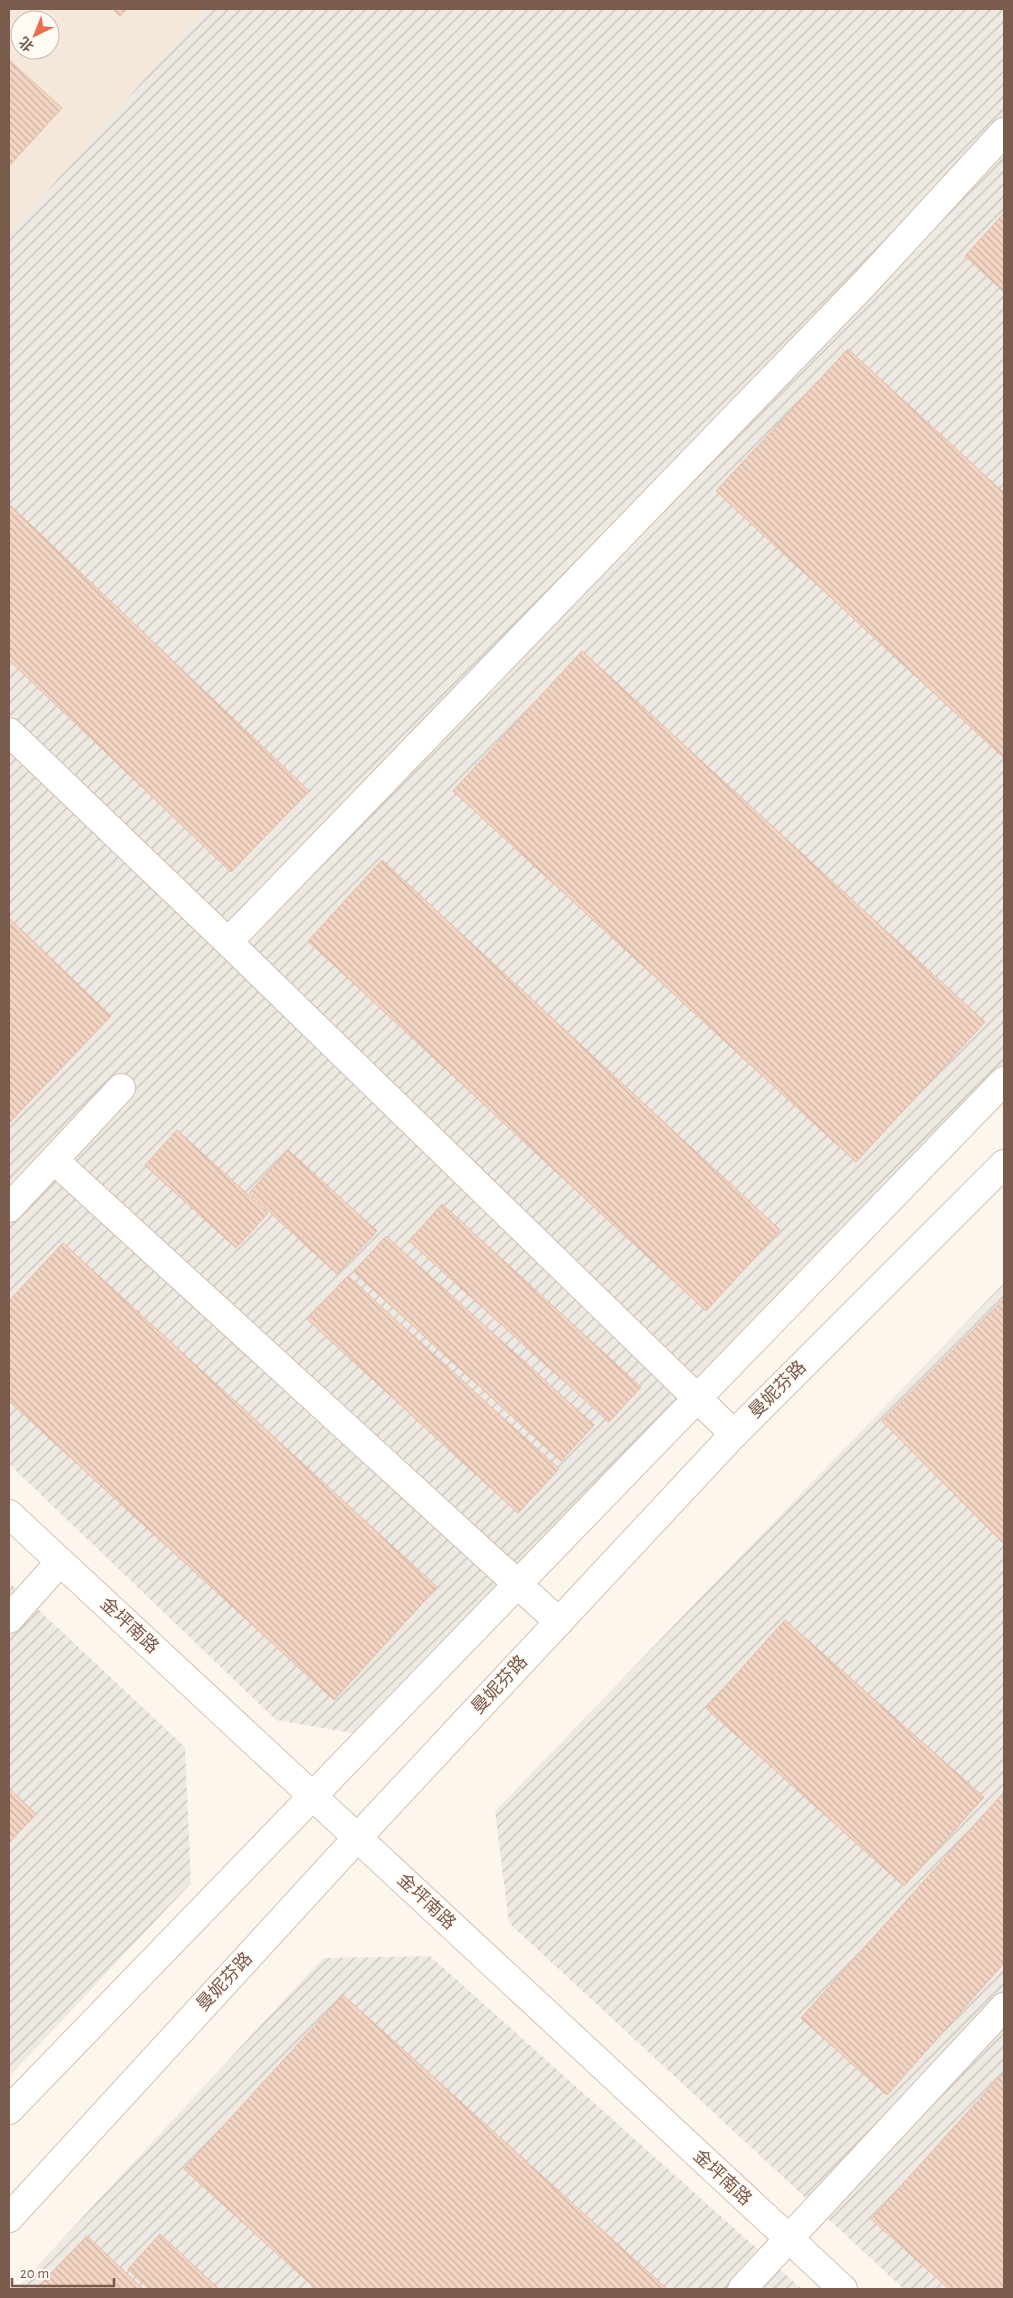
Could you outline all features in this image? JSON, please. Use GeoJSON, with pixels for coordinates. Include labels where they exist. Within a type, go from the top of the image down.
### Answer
{"type":"FeatureCollection","features":[{"type":"Feature","properties":{"kind":"street"},"geometry":{"type":"LineString","coordinates":[[228,942],[866,282],[1004,132]]}},
{"type":"Feature","properties":{"kind":"street"},"geometry":{"type":"LineString","coordinates":[[9,732],[734,1434]]}},
{"type":"Feature","properties":{"kind":"street"},"geometry":{"type":"LineString","coordinates":[[9,2110],[1004,1081]]}},
{"type":"Feature","properties":{"kind":"street"},"geometry":{"type":"LineString","coordinates":[[9,1208],[121,1088]]}},
{"type":"Feature","properties":{"kind":"street"},"geometry":{"type":"LineString","coordinates":[[54,1160],[559,1622]]}},
{"type":"Feature","properties":{"kind":"street","name":"曼妮芬路"},"geometry":{"type":"LineString","coordinates":[[9,2218],[357,1838],[734,1434],[1004,1164]]}},
{"type":"Feature","properties":{"kind":"street","name":"金坪南路"},"geometry":{"type":"LineString","coordinates":[[9,1514],[843,2289]]}},
{"type":"Feature","properties":{"kind":"street"},"geometry":{"type":"LineString","coordinates":[[9,1619],[60,1562]]}},
{"type":"Feature","properties":{"kind":"street"},"geometry":{"type":"LineString","coordinates":[[742,2289],[1004,2007]]}},
{"type":"Feature","properties":{"kind":"shaded area"},"geometry":{"type":"Polygon","coordinates":[[[9,9],[205,9],[9,235],[9,9]]]}},
{"type":"Feature","properties":{"kind":"shaded area"},"geometry":{"type":"Polygon","coordinates":[[[205,9],[1004,9],[1004,1065],[358,1734],[276,1720],[9,1464],[9,235],[205,9]]]}},
{"type":"Feature","properties":{"kind":"shaded area"},"geometry":{"type":"Polygon","coordinates":[[[1004,1283],[1004,2289],[904,2289],[509,1923],[495,1811],[1004,1283]]]}},
{"type":"Feature","properties":{"kind":"shaded area"},"geometry":{"type":"Polygon","coordinates":[[[9,1582],[185,1747],[191,1883],[9,2077],[9,1582]]]}},
{"type":"Feature","properties":{"kind":"shaded area"},"geometry":{"type":"Polygon","coordinates":[[[430,1956],[802,2289],[16,2289],[323,1958],[430,1956]]]}},
{"type":"Feature","properties":{"kind":"building"},"geometry":{"type":"Polygon","coordinates":[[[113,9],[127,9],[120,16],[113,9]]]}},
{"type":"Feature","properties":{"kind":"building"},"geometry":{"type":"Polygon","coordinates":[[[9,60],[62,108],[9,166],[9,60]]]}},
{"type":"Feature","properties":{"kind":"building"},"geometry":{"type":"Polygon","coordinates":[[[1004,213],[1004,292],[965,256],[1004,213]]]}},
{"type":"Feature","properties":{"kind":"building"},"geometry":{"type":"Polygon","coordinates":[[[848,349],[1004,493],[1004,758],[716,491],[848,349]]]}},
{"type":"Feature","properties":{"kind":"building"},"geometry":{"type":"Polygon","coordinates":[[[9,504],[309,791],[231,872],[9,660],[9,504]]]}},
{"type":"Feature","properties":{"kind":"building"},"geometry":{"type":"Polygon","coordinates":[[[582,651],[985,1022],[856,1162],[453,791],[582,651]]]}},
{"type":"Feature","properties":{"kind":"building"},"geometry":{"type":"Polygon","coordinates":[[[382,860],[780,1230],[706,1311],[308,941],[382,860]]]}},
{"type":"Feature","properties":{"kind":"building"},"geometry":{"type":"Polygon","coordinates":[[[9,918],[111,1016],[9,1123],[9,918]]]}},
{"type":"Feature","properties":{"kind":"building"},"geometry":{"type":"Polygon","coordinates":[[[177,1130],[268,1213],[236,1248],[145,1165],[177,1130]]]}},
{"type":"Feature","properties":{"kind":"building"},"geometry":{"type":"Polygon","coordinates":[[[288,1150],[377,1231],[337,1274],[249,1193],[288,1150]]]}},
{"type":"Feature","properties":{"kind":"building"},"geometry":{"type":"Polygon","coordinates":[[[442,1204],[641,1387],[609,1422],[409,1241],[442,1204]]]}},
{"type":"Feature","properties":{"kind":"building"},"geometry":{"type":"Polygon","coordinates":[[[386,1236],[594,1425],[561,1461],[354,1272],[386,1236]]]}},
{"type":"Feature","properties":{"kind":"building"},"geometry":{"type":"Polygon","coordinates":[[[63,1243],[437,1587],[334,1700],[9,1401],[9,1301],[63,1243]]]}},
{"type":"Feature","properties":{"kind":"building"},"geometry":{"type":"Polygon","coordinates":[[[348,1276],[559,1469],[518,1513],[307,1319],[348,1276]]]}},
{"type":"Feature","properties":{"kind":"building"},"geometry":{"type":"Polygon","coordinates":[[[1004,1299],[1004,1544],[882,1421],[1004,1299]]]}},
{"type":"Feature","properties":{"kind":"building"},"geometry":{"type":"Polygon","coordinates":[[[785,1620],[984,1797],[904,1886],[706,1708],[785,1620]]]}},
{"type":"Feature","properties":{"kind":"building"},"geometry":{"type":"Polygon","coordinates":[[[9,1788],[36,1814],[9,1843],[9,1788]]]}},
{"type":"Feature","properties":{"kind":"building"},"geometry":{"type":"Polygon","coordinates":[[[1004,1792],[1004,1963],[887,2095],[801,2018],[1004,1792]]]}},
{"type":"Feature","properties":{"kind":"building"},"geometry":{"type":"Polygon","coordinates":[[[343,1995],[667,2289],[316,2289],[184,2169],[343,1995]]]}},
{"type":"Feature","properties":{"kind":"building"},"geometry":{"type":"Polygon","coordinates":[[[1004,2072],[1004,2289],[949,2289],[871,2219],[1004,2072]]]}},
{"type":"Feature","properties":{"kind":"building"},"geometry":{"type":"Polygon","coordinates":[[[160,2234],[219,2289],[149,2289],[128,2269],[160,2234]]]}},
{"type":"Feature","properties":{"kind":"building"},"geometry":{"type":"Polygon","coordinates":[[[87,2236],[143,2289],[36,2289],[87,2236]]]}}]}
